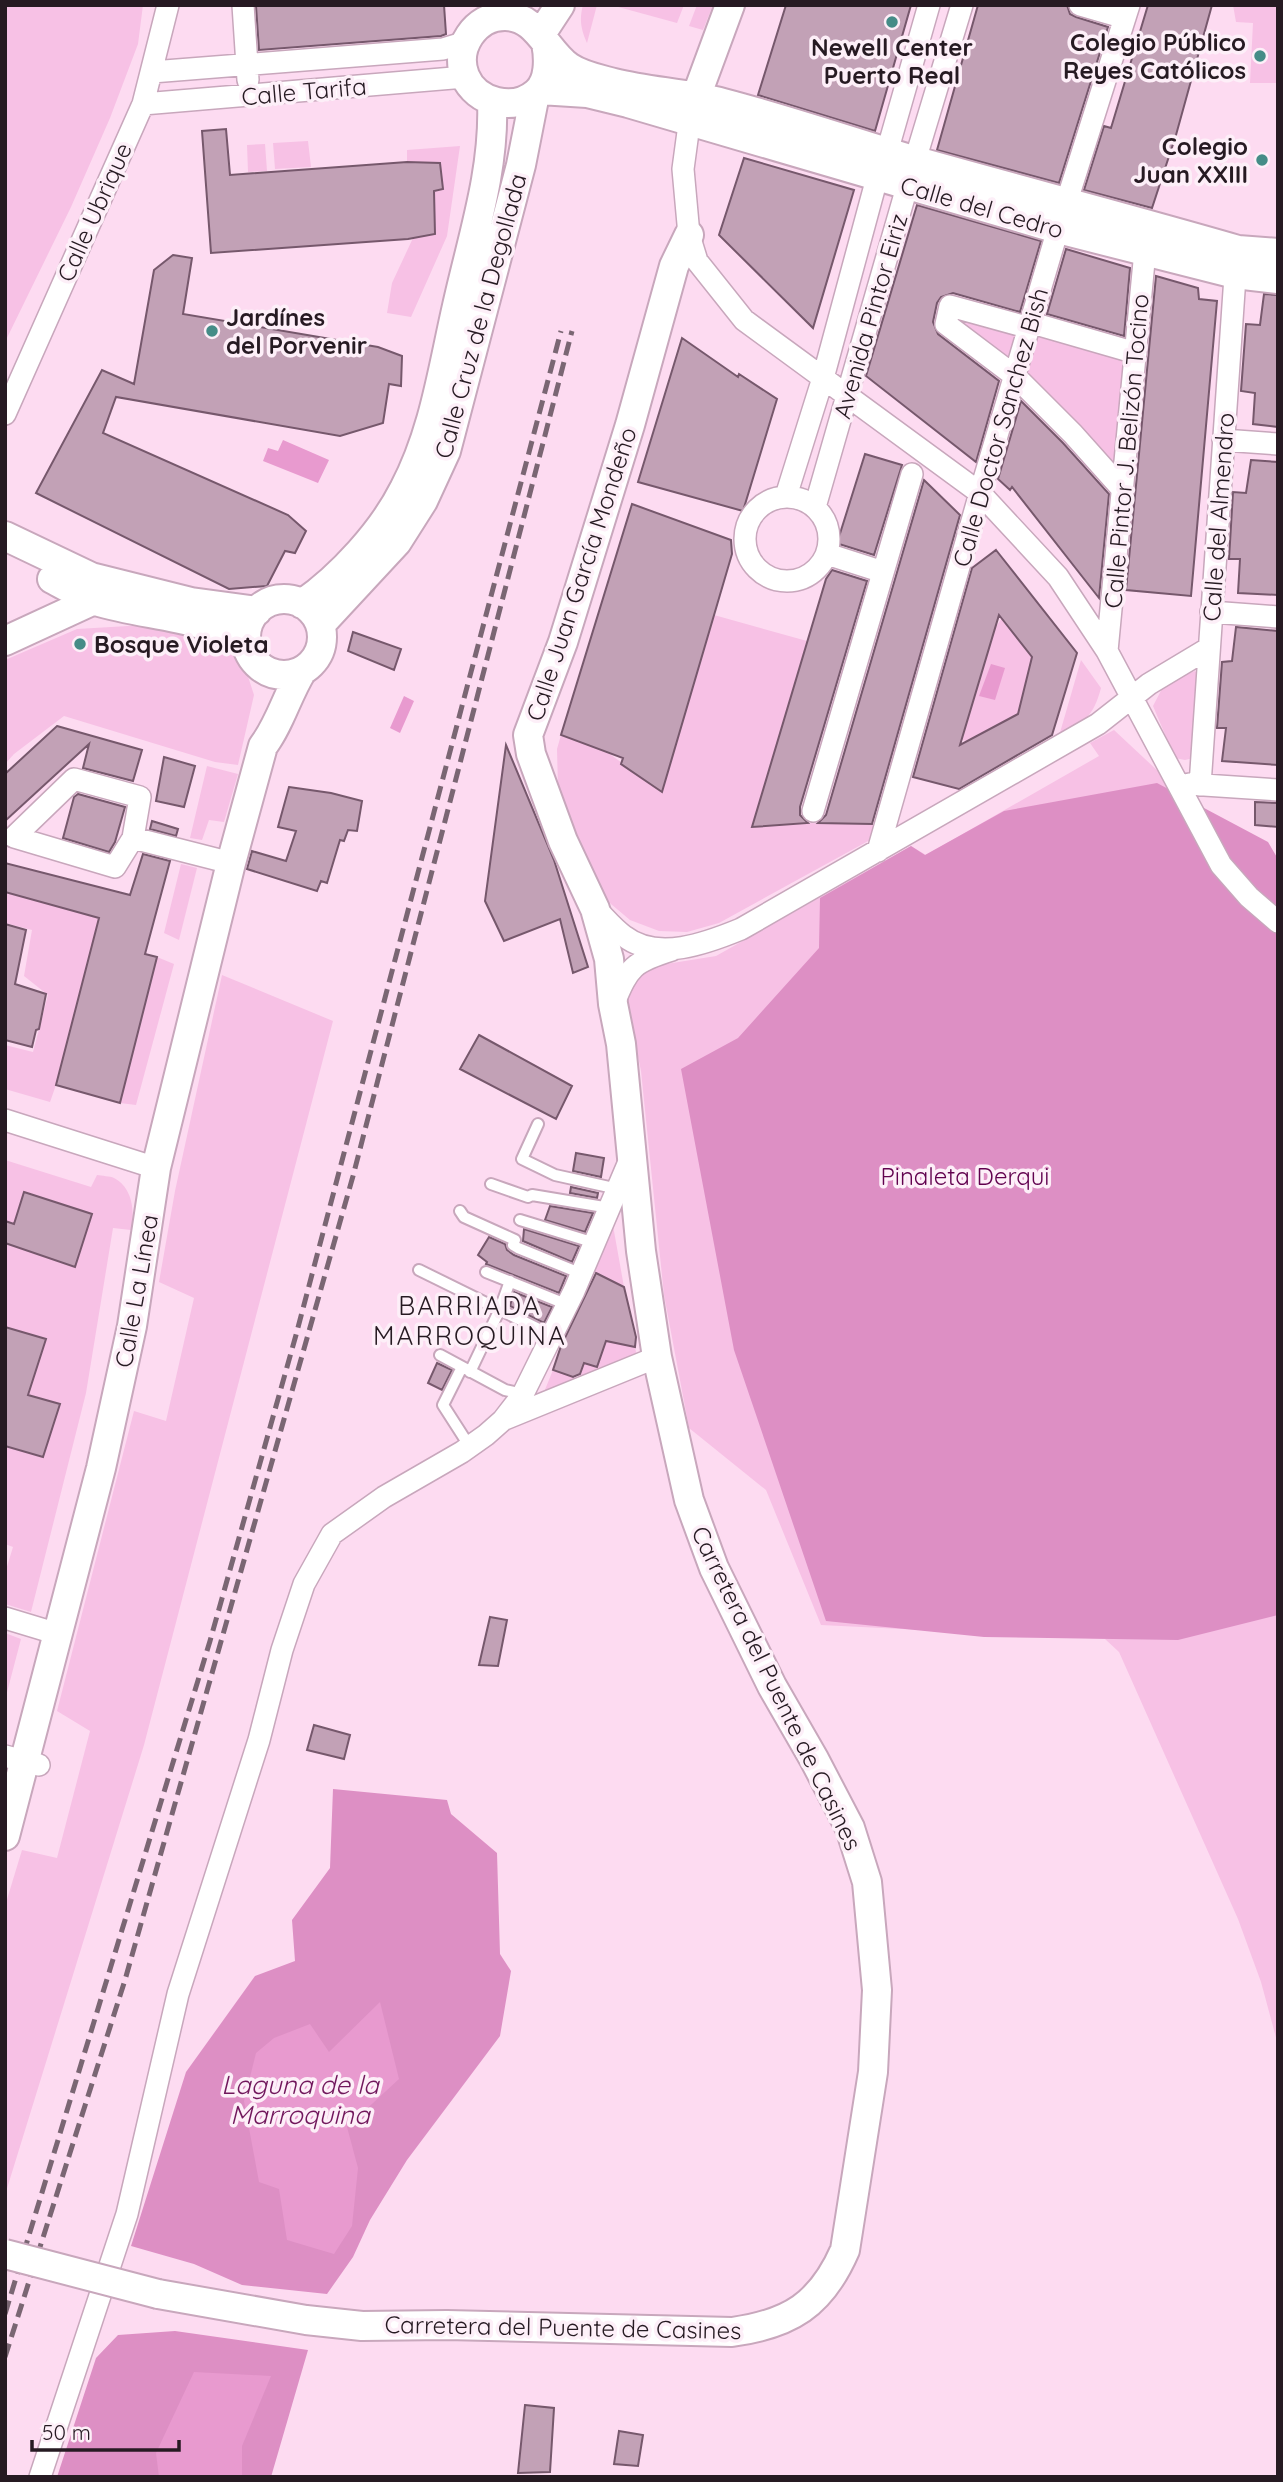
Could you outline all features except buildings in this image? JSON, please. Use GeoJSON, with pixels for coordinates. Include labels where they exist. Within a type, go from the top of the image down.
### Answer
{"type":"FeatureCollection","features":[{"type":"Feature","properties":{"kind":"street","name":"Calle Ubrique"},"geometry":{"type":"LineString","coordinates":[[5,414],[143,104],[168,5]]}},
{"type":"Feature","properties":{"kind":"street"},"geometry":{"type":"LineString","coordinates":[[243,5],[250,96]]}},
{"type":"Feature","properties":{"kind":"street"},"geometry":{"type":"LineString","coordinates":[[537,92],[548,68],[543,39],[560,5]]}},
{"type":"Feature","properties":{"kind":"street"},"geometry":{"type":"LineString","coordinates":[[730,5],[693,109],[683,169],[689,234],[697,261],[744,320],[980,494],[1058,577],[1190,784],[1222,865],[1249,897],[1278,922]]}},
{"type":"Feature","properties":{"kind":"street","name":"Avenida Pintor Eiriz"},"geometry":{"type":"LineString","coordinates":[[786,496],[823,378],[877,178],[929,5]]}},
{"type":"Feature","properties":{"kind":"street","name":"Avenida Pintor Eiriz"},"geometry":{"type":"LineString","coordinates":[[815,507],[962,5]]}},
{"type":"Feature","properties":{"kind":"street"},"geometry":{"type":"LineString","coordinates":[[1080,5],[1127,11]]}},
{"type":"Feature","properties":{"kind":"street","name":"Calle Doctor Sanchez Bish"},"geometry":{"type":"LineString","coordinates":[[878,851],[1058,229],[1127,11]]}},
{"type":"Feature","properties":{"kind":"street"},"geometry":{"type":"LineString","coordinates":[[506,16],[519,18],[531,25],[569,66],[590,77],[693,109],[587,93],[537,92],[515,102],[492,101],[472,88],[462,65],[476,20],[506,16]]}},
{"type":"Feature","properties":{"kind":"street","name":"Calle Tarifa"},"geometry":{"type":"LineString","coordinates":[[152,72],[443,49],[476,20]]}},
{"type":"Feature","properties":{"kind":"street","name":"Calle Tarifa"},"geometry":{"type":"LineString","coordinates":[[143,104],[465,77]]}},
{"type":"Feature","properties":{"kind":"street","name":"Calle Cruz de la Degollada"},"geometry":{"type":"LineString","coordinates":[[320,625],[397,542],[423,501],[446,451],[521,165],[537,92]]}},
{"type":"Feature","properties":{"kind":"street","name":"Calle Cruz de la Degollada"},"geometry":{"type":"LineString","coordinates":[[302,604],[323,589],[379,528],[404,491],[425,443],[491,158],[492,101]]}},
{"type":"Feature","properties":{"kind":"street","name":"Calle del Cedro"},"geometry":{"type":"LineString","coordinates":[[693,109],[722,102],[887,152],[911,173],[1058,229],[1145,251],[1236,262],[1278,253]]}},
{"type":"Feature","properties":{"kind":"street","name":"Calle del Cedro"},"geometry":{"type":"LineString","coordinates":[[693,109],[877,178],[911,173],[1069,201],[1278,279]]}},
{"type":"Feature","properties":{"kind":"street","name":"Calle Juan García Mondeño"},"geometry":{"type":"LineString","coordinates":[[621,1044],[613,1004],[617,949],[563,841],[531,754],[528,735],[563,642],[674,266],[689,234]]}},
{"type":"Feature","properties":{"kind":"street","name":"Calle Pintor J. Belizón Tocino"},"geometry":{"type":"LineString","coordinates":[[1107,651],[1145,251]]}},
{"type":"Feature","properties":{"kind":"street","name":"Calle del Almendro"},"geometry":{"type":"LineString","coordinates":[[1190,784],[1209,648],[1236,262]]}},
{"type":"Feature","properties":{"kind":"street"},"geometry":{"type":"LineString","coordinates":[[1123,490],[1073,434],[1016,377],[946,324],[950,306],[1136,353]]}},
{"type":"Feature","properties":{"kind":"street"},"geometry":{"type":"LineString","coordinates":[[1223,440],[1278,444]]}},
{"type":"Feature","properties":{"kind":"street"},"geometry":{"type":"LineString","coordinates":[[813,811],[912,474]]}},
{"type":"Feature","properties":{"kind":"street"},"geometry":{"type":"LineString","coordinates":[[786,496],[807,501],[815,507],[823,517],[830,541],[820,567],[795,581],[767,577],[755,568],[744,542],[746,527],[761,505],[773,498],[786,496]]}},
{"type":"Feature","properties":{"kind":"street"},"geometry":{"type":"LineString","coordinates":[[5,536],[93,589]]}},
{"type":"Feature","properties":{"kind":"street"},"geometry":{"type":"LineString","coordinates":[[827,554],[883,572]]}},
{"type":"Feature","properties":{"kind":"street"},"geometry":{"type":"LineString","coordinates":[[5,556],[93,589],[226,632],[253,655],[280,675],[293,675],[314,661],[320,650],[320,625],[310,609],[302,604],[290,600],[266,604],[250,621],[246,633],[253,655]]}},
{"type":"Feature","properties":{"kind":"street"},"geometry":{"type":"LineString","coordinates":[[5,641],[93,589],[138,589],[191,602],[257,611]]}},
{"type":"Feature","properties":{"kind":"street"},"geometry":{"type":"LineString","coordinates":[[1211,612],[1278,617]]}},
{"type":"Feature","properties":{"kind":"street"},"geometry":{"type":"LineString","coordinates":[[613,1004],[627,972],[638,964],[653,956],[698,945],[740,929],[1098,724],[1166,672],[1209,648]]}},
{"type":"Feature","properties":{"kind":"street","name":"Calle La Línea"},"geometry":{"type":"LineString","coordinates":[[5,1836],[117,1401],[132,1326],[156,1168],[231,863],[263,746],[266,693],[253,655]]}},
{"type":"Feature","properties":{"kind":"street","name":"Calle La Línea"},"geometry":{"type":"LineString","coordinates":[[263,746],[302,671]]}},
{"type":"Feature","properties":{"kind":"street"},"geometry":{"type":"LineString","coordinates":[[74,779],[140,797],[133,838],[115,867],[14,837],[74,779]]}},
{"type":"Feature","properties":{"kind":"street"},"geometry":{"type":"LineString","coordinates":[[1190,784],[1278,790]]}},
{"type":"Feature","properties":{"kind":"street"},"geometry":{"type":"LineString","coordinates":[[133,838],[231,863]]}},
{"type":"Feature","properties":{"kind":"street"},"geometry":{"type":"LineString","coordinates":[[638,964],[620,964],[617,949],[645,945],[673,950]]}},
{"type":"Feature","properties":{"kind":"street","name":"Carretera del Puente de Casines"},"geometry":{"type":"LineString","coordinates":[[5,2254],[158,2294],[243,2311],[362,2326],[447,2325],[732,2332],[763,2328],[801,2310],[833,2277],[845,2250],[873,2072],[877,1990],[867,1882],[850,1828],[772,1686],[714,1568],[689,1500],[657,1357],[641,1251],[621,1044]]}},
{"type":"Feature","properties":{"kind":"street"},"geometry":{"type":"LineString","coordinates":[[5,1120],[156,1168]]}},
{"type":"Feature","properties":{"kind":"street"},"geometry":{"type":"LineString","coordinates":[[40,2477],[127,2214],[178,1994],[259,1740],[282,1650],[304,1584],[332,1534],[384,1497],[470,1447],[503,1420],[523,1394],[568,1305],[632,1154]]}},
{"type":"Feature","properties":{"kind":"street"},"geometry":{"type":"LineString","coordinates":[[503,1420],[657,1357]]}},
{"type":"Feature","properties":{"kind":"street"},"geometry":{"type":"LineString","coordinates":[[5,1618],[58,1634]]}},
{"type":"Feature","properties":{"kind":"lane"},"geometry":{"type":"LineString","coordinates":[[538,1124],[522,1159],[614,1199]]}},
{"type":"Feature","properties":{"kind":"lane"},"geometry":{"type":"LineString","coordinates":[[491,1184],[528,1197],[614,1199]]}},
{"type":"Feature","properties":{"kind":"lane"},"geometry":{"type":"LineString","coordinates":[[460,1211],[464,1217],[515,1240],[513,1245],[518,1248],[582,1274]]}},
{"type":"Feature","properties":{"kind":"lane"},"geometry":{"type":"LineString","coordinates":[[520,1220],[595,1243]]}},
{"type":"Feature","properties":{"kind":"lane"},"geometry":{"type":"LineString","coordinates":[[419,1270],[553,1336]]}},
{"type":"Feature","properties":{"kind":"lane"},"geometry":{"type":"LineString","coordinates":[[486,1272],[568,1305]]}},
{"type":"Feature","properties":{"kind":"lane"},"geometry":{"type":"LineString","coordinates":[[470,1447],[443,1405],[500,1309],[510,1281]]}},
{"type":"Feature","properties":{"kind":"lane"},"geometry":{"type":"LineString","coordinates":[[440,1355],[505,1390],[523,1394]]}},
{"type":"Feature","properties":{"kind":"green space"},"geometry":{"type":"Polygon","coordinates":[[[5,5],[143,5],[138,44],[110,118],[71,207],[5,342],[5,5]]]}},
{"type":"Feature","properties":{"kind":"green space"},"geometry":{"type":"Polygon","coordinates":[[[583,5],[597,5],[587,43],[581,24],[583,5]]]}},
{"type":"Feature","properties":{"kind":"green space"},"geometry":{"type":"Polygon","coordinates":[[[611,5],[684,5],[677,23],[611,5]]]}},
{"type":"Feature","properties":{"kind":"green space"},"geometry":{"type":"Polygon","coordinates":[[[697,5],[713,5],[703,30],[689,26],[697,5]]]}},
{"type":"Feature","properties":{"kind":"green space","name":"Colegio Público Reyes Católicos"},"geometry":{"type":"Polygon","coordinates":[[[1233,5],[1278,5],[1278,83],[1250,83],[1253,23],[1236,22],[1233,5]]]}},
{"type":"Feature","properties":{"kind":"green space"},"geometry":{"type":"Polygon","coordinates":[[[308,141],[311,167],[275,169],[273,143],[308,141]]]}},
{"type":"Feature","properties":{"kind":"green space"},"geometry":{"type":"Polygon","coordinates":[[[265,144],[267,171],[248,172],[247,145],[265,144]]]}},
{"type":"Feature","properties":{"kind":"green space"},"geometry":{"type":"Polygon","coordinates":[[[460,146],[447,236],[411,317],[387,313],[392,283],[413,238],[435,234],[407,162],[407,150],[460,146]]]}},
{"type":"Feature","properties":{"kind":"green space"},"geometry":{"type":"Polygon","coordinates":[[[954,314],[1021,331],[1012,366],[952,323],[954,314]]]}},
{"type":"Feature","properties":{"kind":"green space"},"geometry":{"type":"Polygon","coordinates":[[[1037,332],[1127,358],[1117,478],[1024,377],[1037,332]]]}},
{"type":"Feature","properties":{"kind":"green space"},"geometry":{"type":"Polygon","coordinates":[[[714,615],[807,641],[752,827],[802,823],[874,824],[870,840],[719,923],[687,932],[659,931],[630,920],[605,899],[583,854],[558,787],[557,749],[561,735],[607,752],[662,792],[714,615]]]}},
{"type":"Feature","properties":{"kind":"green space"},"geometry":{"type":"Polygon","coordinates":[[[1002,618],[1032,657],[1018,714],[968,741],[962,740],[995,628],[1002,618]]]}},
{"type":"Feature","properties":{"kind":"green space"},"geometry":{"type":"Polygon","coordinates":[[[145,625],[214,639],[242,658],[254,695],[238,765],[215,762],[64,716],[5,764],[5,660],[77,629],[145,625]]]}},
{"type":"Feature","properties":{"kind":"green space"},"geometry":{"type":"Polygon","coordinates":[[[1081,660],[1101,688],[1095,706],[1086,718],[1059,736],[1081,660]]]}},
{"type":"Feature","properties":{"kind":"green space"},"geometry":{"type":"Polygon","coordinates":[[[1195,671],[1200,677],[1193,758],[1185,760],[1175,758],[1153,706],[1165,683],[1195,671]]]}},
{"type":"Feature","properties":{"kind":"green space","name":"Pinaleta Derqui"},"geometry":{"type":"Polygon","coordinates":[[[1114,730],[1221,830],[1278,875],[1278,2045],[1261,1982],[1238,1919],[1119,1652],[1105,1639],[821,1625],[766,1490],[689,1428],[664,1295],[641,1071],[626,998],[635,969],[716,956],[911,846],[926,855],[1099,756],[1090,743],[1114,730]]]}},
{"type":"Feature","properties":{"kind":"green space"},"geometry":{"type":"Polygon","coordinates":[[[207,766],[238,774],[224,822],[209,820],[202,840],[190,838],[207,766]]]}},
{"type":"Feature","properties":{"kind":"green space","name":"Pinaleta Derqui"},"geometry":{"type":"Polygon","coordinates":[[[1157,783],[1268,842],[1278,859],[1278,1615],[1178,1640],[984,1637],[826,1621],[734,1350],[681,1069],[738,1038],[819,948],[820,898],[911,846],[925,855],[1004,811],[1157,783]]]}},
{"type":"Feature","properties":{"kind":"green space"},"geometry":{"type":"Polygon","coordinates":[[[181,864],[197,868],[179,940],[164,933],[181,864]]]}},
{"type":"Feature","properties":{"kind":"green space"},"geometry":{"type":"Polygon","coordinates":[[[5,892],[151,932],[93,942],[50,1102],[5,1089],[5,1045],[33,1052],[48,995],[24,976],[32,930],[5,923],[5,892]]]}},
{"type":"Feature","properties":{"kind":"green space"},"geometry":{"type":"Polygon","coordinates":[[[157,957],[174,964],[136,1105],[120,1103],[157,957]]]}},
{"type":"Feature","properties":{"kind":"green space"},"geometry":{"type":"Polygon","coordinates":[[[222,975],[333,1021],[144,1745],[5,2195],[5,1906],[22,1850],[57,1858],[90,1731],[57,1711],[134,1411],[166,1421],[194,1298],[159,1282],[175,1191],[222,975]]]}},
{"type":"Feature","properties":{"kind":"green space"},"geometry":{"type":"Polygon","coordinates":[[[5,1160],[91,1187],[97,1175],[112,1177],[120,1182],[129,1194],[133,1216],[131,1230],[113,1228],[86,1393],[31,1612],[5,1604],[5,1573],[13,1547],[5,1544],[5,1160]]]}},
{"type":"Feature","properties":{"kind":"green space"},"geometry":{"type":"Polygon","coordinates":[[[612,1220],[624,1287],[593,1272],[612,1220]]]}},
{"type":"Feature","properties":{"kind":"green space"},"geometry":{"type":"Polygon","coordinates":[[[606,1341],[635,1347],[637,1357],[542,1397],[553,1370],[578,1379],[584,1363],[597,1368],[606,1341]]]}},
{"type":"Feature","properties":{"kind":"green space"},"geometry":{"type":"Polygon","coordinates":[[[5,1633],[21,1639],[5,1700],[5,1633]]]}},
{"type":"Feature","properties":{"kind":"green space"},"geometry":{"type":"Polygon","coordinates":[[[333,1789],[447,1800],[451,1814],[497,1853],[500,1954],[511,1971],[500,2036],[407,2160],[370,2220],[353,2257],[327,2294],[242,2285],[194,2264],[131,2246],[186,2072],[255,1976],[295,1961],[292,1920],[330,1868],[333,1789]]]}},
{"type":"Feature","properties":{"kind":"green space"},"geometry":{"type":"Polygon","coordinates":[[[175,2331],[308,2350],[271,2477],[57,2477],[96,2358],[118,2335],[175,2331]]]}},
{"type":"Feature","properties":{"kind":"water"},"geometry":{"type":"Polygon","coordinates":[[[283,440],[329,460],[318,483],[263,461],[268,448],[278,451],[283,440]]]}},
{"type":"Feature","properties":{"kind":"water"},"geometry":{"type":"Polygon","coordinates":[[[991,664],[1005,668],[995,700],[979,696],[991,664]]]}},
{"type":"Feature","properties":{"kind":"water"},"geometry":{"type":"Polygon","coordinates":[[[404,696],[414,701],[400,733],[390,728],[404,696]]]}},
{"type":"Feature","properties":{"kind":"water","name":"Laguna de la Marroquina"},"geometry":{"type":"Polygon","coordinates":[[[380,2002],[399,2079],[347,2127],[358,2168],[352,2226],[334,2254],[287,2240],[279,2189],[259,2182],[244,2101],[256,2053],[274,2038],[310,2024],[329,2052],[380,2002]]]}},
{"type":"Feature","properties":{"kind":"water"},"geometry":{"type":"Polygon","coordinates":[[[194,2372],[271,2376],[242,2446],[242,2477],[159,2477],[156,2453],[194,2372]]]}},
{"type":"Feature","properties":{"kind":"railway"},"geometry":{"type":"LineString","coordinates":[[5,2314],[210,1641],[296,1335],[561,331]]}},
{"type":"Feature","properties":{"kind":"railway"},"geometry":{"type":"LineString","coordinates":[[5,2357],[125,1980],[353,1176],[572,331]]}},
{"type":"Feature","properties":{"kind":"place","name":"Newell Center Puerto Real"},"geometry":{"type":"Point","coordinates":[892,22]}},
{"type":"Feature","properties":{"kind":"place","name":"Colegio Público Reyes Católicos"},"geometry":{"type":"Point","coordinates":[1260,56]}},
{"type":"Feature","properties":{"kind":"place","name":"Colegio Juan XXIII"},"geometry":{"type":"Point","coordinates":[1262,160]}},
{"type":"Feature","properties":{"kind":"place","name":"Jardínes del Porvenir"},"geometry":{"type":"Point","coordinates":[212,331]}},
{"type":"Feature","properties":{"kind":"place","name":"Bosque Violeta"},"geometry":{"type":"Point","coordinates":[80,644]}},
{"type":"Feature","properties":{"kind":"district","name":"BARRIADA MARROQUINA"},"geometry":{"type":"Point","coordinates":[470,1320]}}]}
